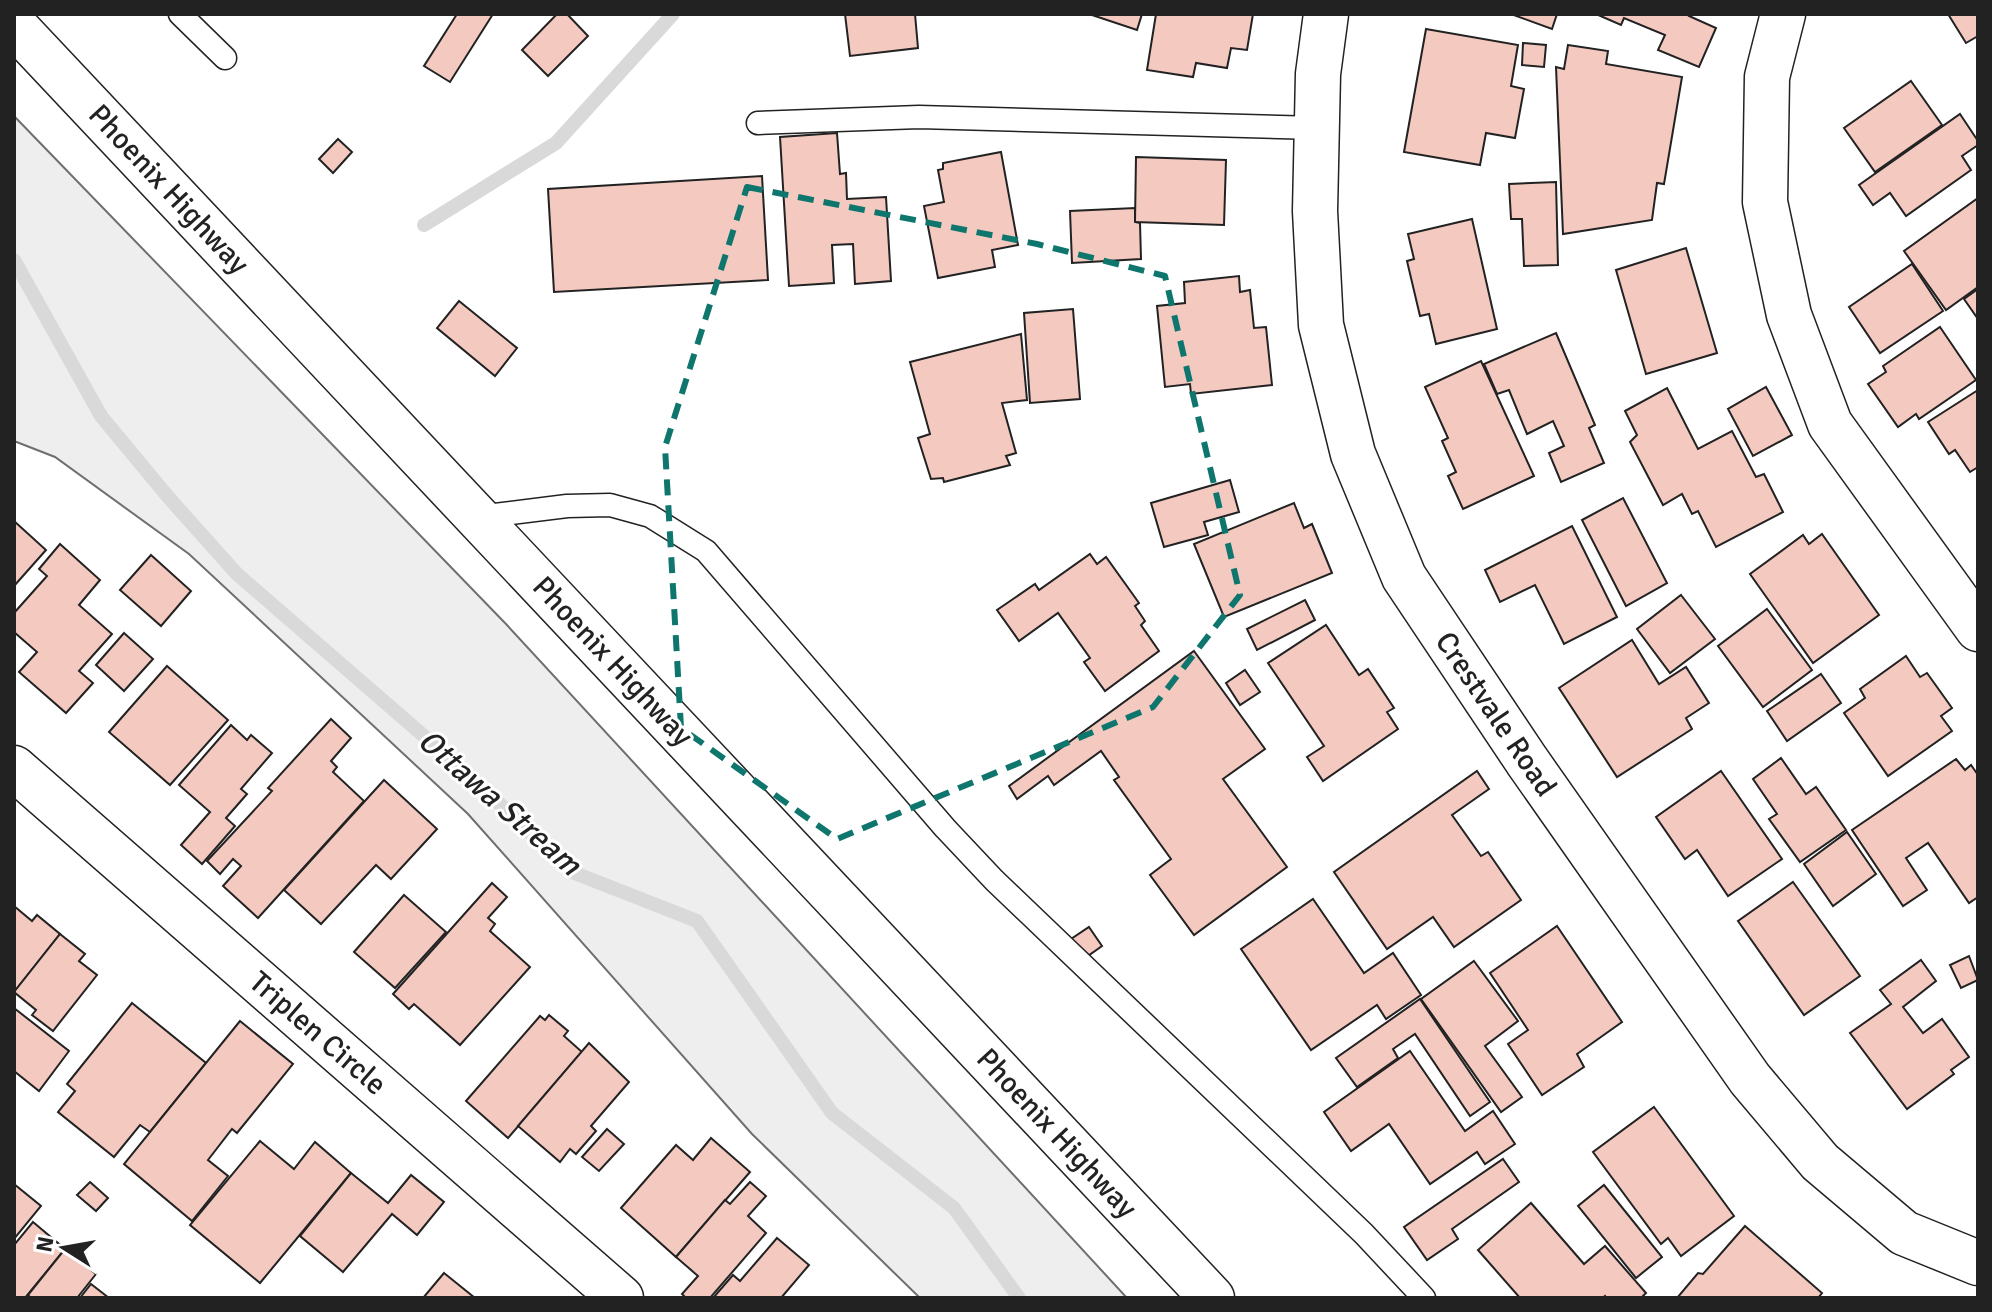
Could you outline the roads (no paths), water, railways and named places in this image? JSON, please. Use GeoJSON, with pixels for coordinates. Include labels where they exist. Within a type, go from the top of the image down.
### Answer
{"type":"FeatureCollection","features":[{"type":"Feature","properties":{"kind":"street","name":"Crestvale Road"},"geometry":{"type":"LineString","coordinates":[[1326,14],[1318,74],[1315,211],[1321,325],[1353,454],[1404,577],[1536,773],[1760,1091],[1820,1162],[1904,1233],[1978,1263]]}},
{"type":"Feature","properties":{"kind":"street"},"geometry":{"type":"LineString","coordinates":[[1783,14],[1767,77],[1765,202],[1789,315],[1830,424],[1978,629]]}},
{"type":"Feature","properties":{"kind":"street","name":"Phoenix Highway"},"geometry":{"type":"LineString","coordinates":[[14,25],[1212,1298]]}},
{"type":"Feature","properties":{"kind":"street","name":"Triplen Circle"},"geometry":{"type":"LineString","coordinates":[[14,768],[621,1298]]}},
{"type":"Feature","properties":{"kind":"lane"},"geometry":{"type":"LineString","coordinates":[[180,14],[225,58]]}},
{"type":"Feature","properties":{"kind":"lane"},"geometry":{"type":"LineString","coordinates":[[758,123],[919,117],[1317,128]]}},
{"type":"Feature","properties":{"kind":"lane"},"geometry":{"type":"LineString","coordinates":[[478,517],[567,506],[610,505],[650,516],[706,551],[945,828],[994,880],[1364,1234],[1424,1298]]}},
{"type":"Feature","properties":{"kind":"waterway"},"geometry":{"type":"LineString","coordinates":[[424,225],[556,143],[673,14]]}},
{"type":"Feature","properties":{"kind":"waterway","name":"Ottawa Stream"},"geometry":{"type":"LineString","coordinates":[[14,260],[101,416],[237,574],[470,776],[572,872],[697,921],[832,1113],[954,1208],[1019,1298]]}}]}
